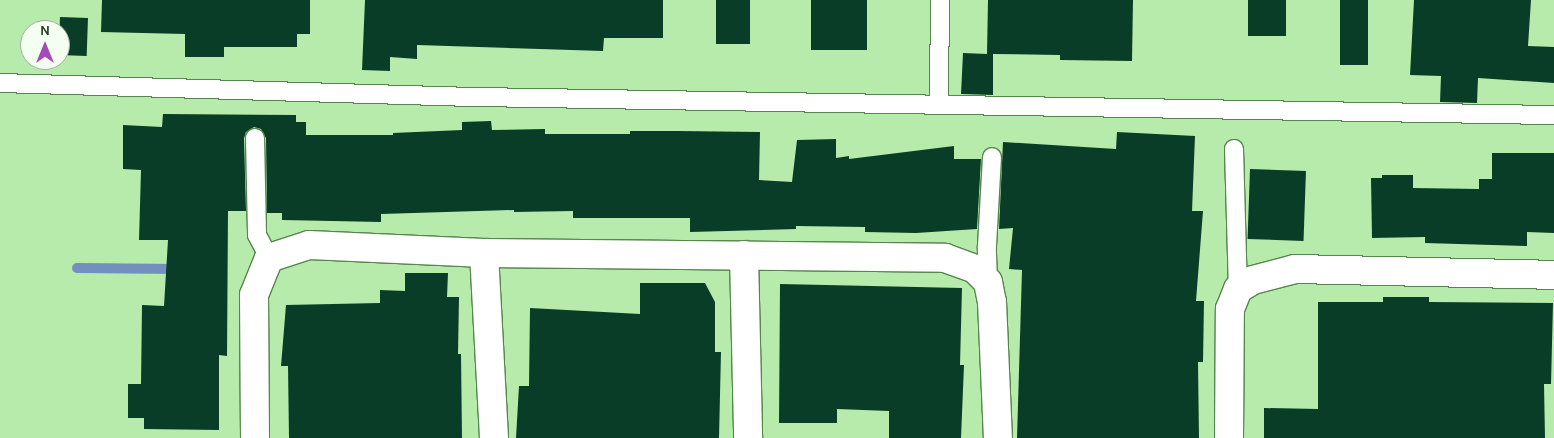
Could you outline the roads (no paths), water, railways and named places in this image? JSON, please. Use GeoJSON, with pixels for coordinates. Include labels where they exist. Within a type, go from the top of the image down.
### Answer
{"type":"FeatureCollection","features":[{"type":"Feature","properties":{"kind":"street"},"geometry":{"type":"LineString","coordinates":[[256,438],[254,295],[269,258],[309,245],[484,253],[946,258],[976,269],[988,282],[992,302],[998,438]]}},
{"type":"Feature","properties":{"kind":"street"},"geometry":{"type":"LineString","coordinates":[[484,253],[494,438]]}},
{"type":"Feature","properties":{"kind":"street"},"geometry":{"type":"LineString","coordinates":[[744,255],[748,438]]}},
{"type":"Feature","properties":{"kind":"street"},"geometry":{"type":"LineString","coordinates":[[1229,438],[1230,309],[1238,289],[1253,280],[1295,269],[1554,275]]}},
{"type":"Feature","properties":{"kind":"lane"},"geometry":{"type":"LineString","coordinates":[[939,105],[940,0]]}},
{"type":"Feature","properties":{"kind":"lane"},"geometry":{"type":"LineString","coordinates":[[0,83],[477,98],[1554,115]]}},
{"type":"Feature","properties":{"kind":"lane"},"geometry":{"type":"LineString","coordinates":[[255,138],[257,235],[269,258]]}},
{"type":"Feature","properties":{"kind":"lane"},"geometry":{"type":"LineString","coordinates":[[1234,149],[1238,289]]}},
{"type":"Feature","properties":{"kind":"lane"},"geometry":{"type":"LineString","coordinates":[[988,282],[987,246],[992,157]]}},
{"type":"Feature","properties":{"kind":"waterway"},"geometry":{"type":"LineString","coordinates":[[77,268],[179,269]]}}]}
